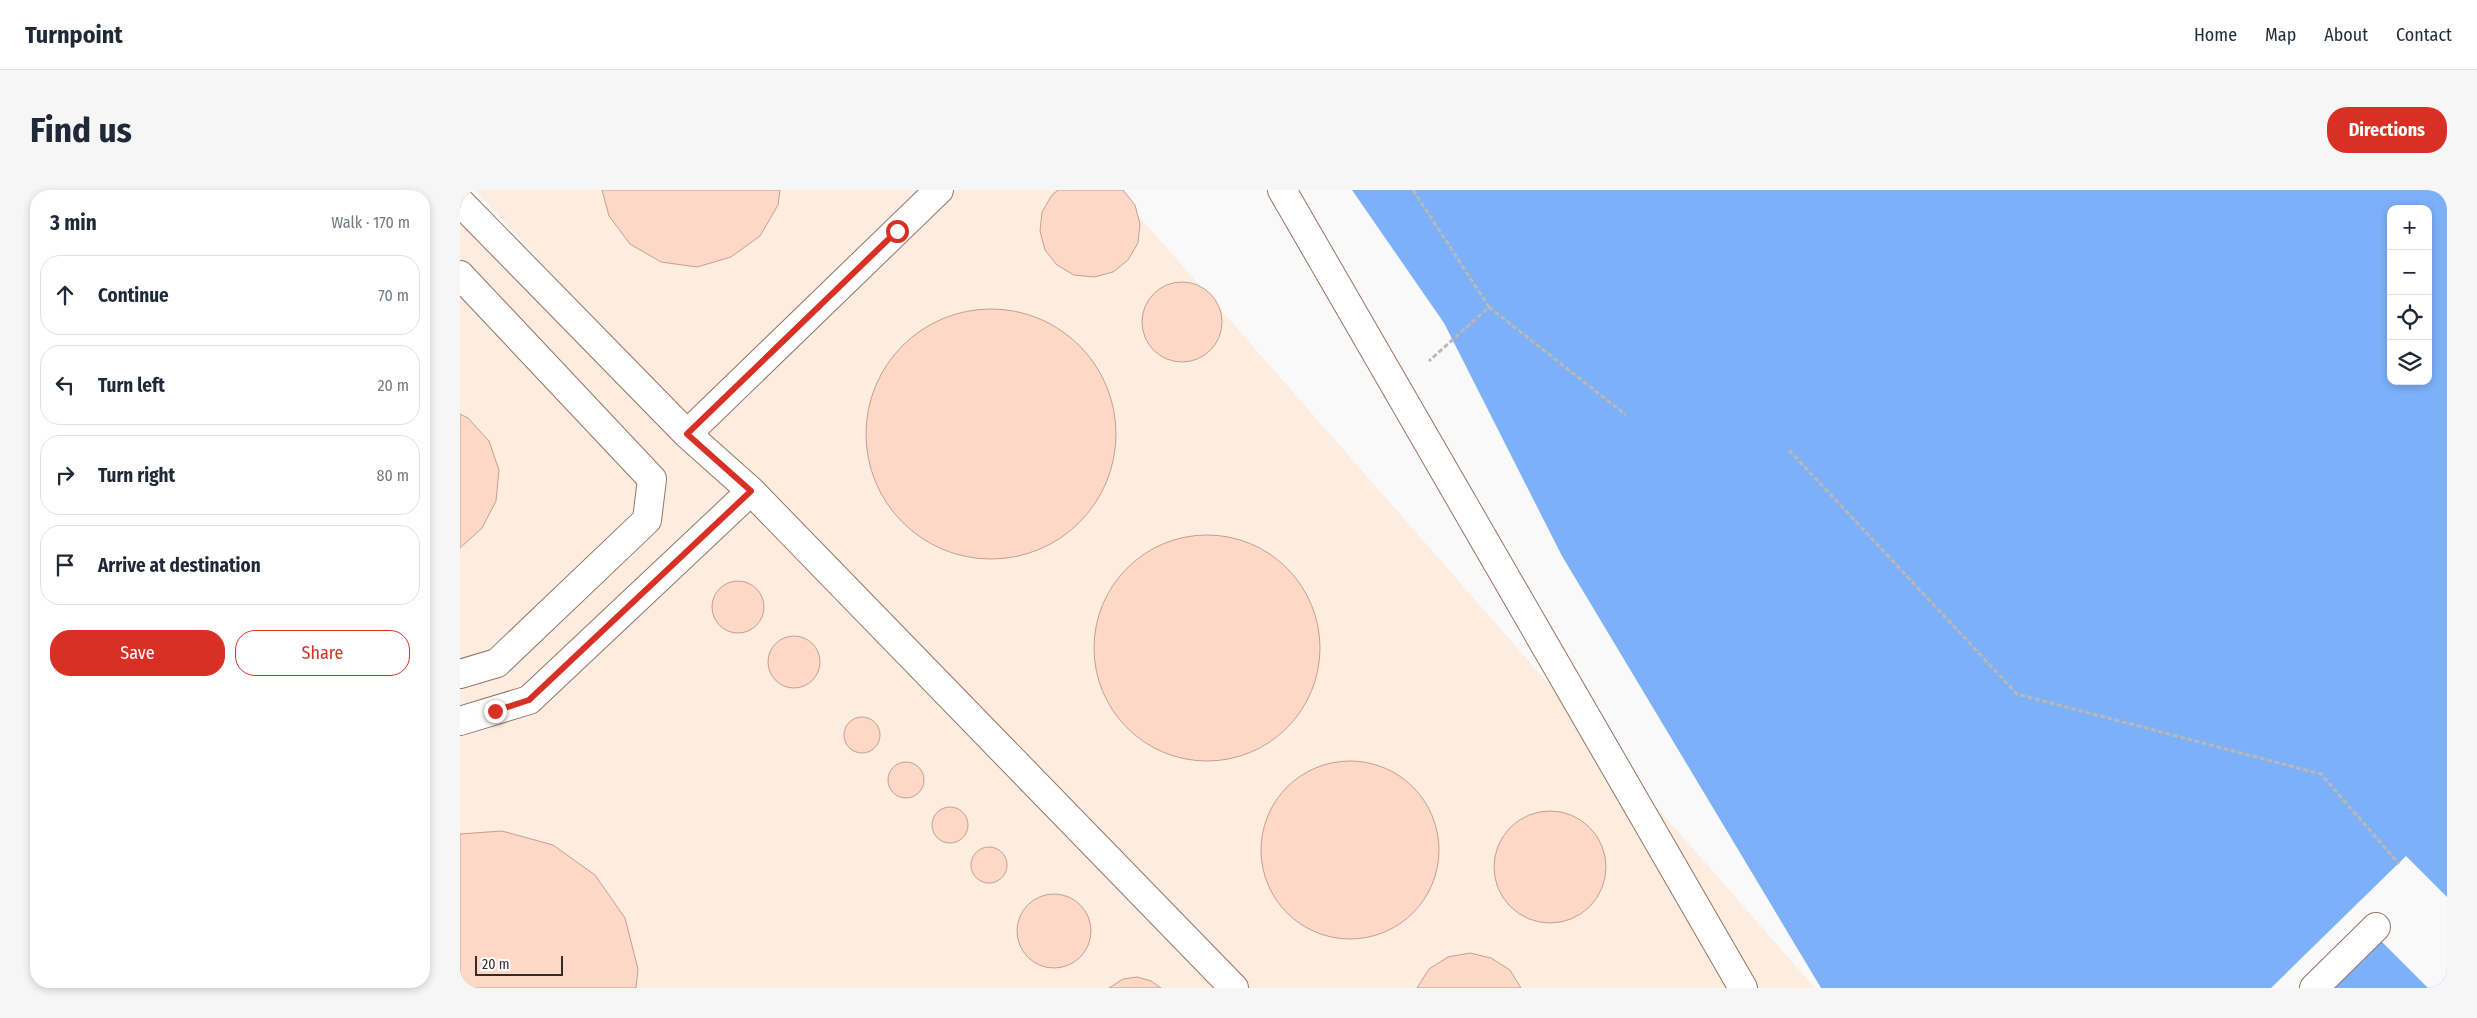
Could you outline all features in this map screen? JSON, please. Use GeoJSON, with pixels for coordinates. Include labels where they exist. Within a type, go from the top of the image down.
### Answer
{"type":"FeatureCollection","features":[{"type":"Feature","properties":{"kind":"lane"},"geometry":{"type":"LineString","coordinates":[[687,434],[938,190]]}},
{"type":"Feature","properties":{"kind":"lane"},"geometry":{"type":"LineString","coordinates":[[1282,190],[1743,988]]}},
{"type":"Feature","properties":{"kind":"lane"},"geometry":{"type":"LineString","coordinates":[[460,202],[687,434],[751,491],[1234,988]]}},
{"type":"Feature","properties":{"kind":"lane"},"geometry":{"type":"LineString","coordinates":[[460,275],[652,479],[647,520],[497,663],[460,674]]}},
{"type":"Feature","properties":{"kind":"lane"},"geometry":{"type":"LineString","coordinates":[[460,721],[529,700],[751,491]]}},
{"type":"Feature","properties":{"kind":"lane"},"geometry":{"type":"LineString","coordinates":[[2314,988],[2376,927]]}},
{"type":"Feature","properties":{"kind":"path"},"geometry":{"type":"LineString","coordinates":[[1413,190],[1489,307],[1626,415]]}},
{"type":"Feature","properties":{"kind":"path"},"geometry":{"type":"LineString","coordinates":[[1429,361],[1489,307]]}},
{"type":"Feature","properties":{"kind":"path"},"geometry":{"type":"LineString","coordinates":[[1789,450],[2017,694],[2321,774],[2399,864]]}},
{"type":"Feature","properties":{"kind":"shaded area"},"geometry":{"type":"Polygon","coordinates":[[[460,190],[469,190],[745,497],[751,491],[475,190],[1116,190],[1815,988],[460,988],[460,190]]]}},
{"type":"Feature","properties":{"kind":"water"},"geometry":{"type":"Polygon","coordinates":[[[1352,190],[2447,190],[2447,988],[1821,988],[1562,556],[1444,323],[1352,190]]]}},
{"type":"Feature","properties":{"kind":"pier"},"geometry":{"type":"Polygon","coordinates":[[[2406,856],[2447,897],[2447,988],[2428,988],[2373,933],[2316,988],[2271,988],[2406,856]]]}},
{"type":"Feature","properties":{"kind":"building"},"geometry":{"type":"Polygon","coordinates":[[[602,190],[780,190],[778,205],[760,236],[731,257],[697,267],[661,262],[630,244],[609,216],[602,190]]]}},
{"type":"Feature","properties":{"kind":"building"},"geometry":{"type":"Polygon","coordinates":[[[1058,190],[1123,190],[1135,205],[1140,224],[1138,243],[1128,260],[1113,272],[1094,277],[1074,275],[1057,265],[1045,250],[1040,231],[1042,212],[1052,195],[1058,190]]]}},
{"type":"Feature","properties":{"kind":"building"},"geometry":{"type":"Polygon","coordinates":[[[1182,282],[1197,285],[1210,294],[1219,307],[1222,322],[1219,337],[1210,350],[1197,359],[1182,362],[1167,359],[1154,350],[1145,337],[1142,322],[1145,307],[1154,294],[1167,285],[1182,282]]]}},
{"type":"Feature","properties":{"kind":"building"},"geometry":{"type":"Polygon","coordinates":[[[991,309],[1015,311],[1039,318],[1070,337],[1088,355],[1107,386],[1114,410],[1116,434],[1114,458],[1107,482],[1088,513],[1070,531],[1039,550],[1015,557],[991,559],[967,557],[943,550],[912,531],[894,513],[875,482],[868,458],[866,434],[868,410],[875,386],[894,355],[912,337],[943,318],[967,311],[991,309]]]}},
{"type":"Feature","properties":{"kind":"building"},"geometry":{"type":"Polygon","coordinates":[[[460,414],[468,418],[489,441],[499,470],[496,501],[482,528],[460,548],[460,414]]]}},
{"type":"Feature","properties":{"kind":"building"},"geometry":{"type":"Polygon","coordinates":[[[1196,535],[1218,535],[1250,543],[1260,548],[1279,560],[1295,576],[1312,605],[1318,626],[1320,648],[1318,670],[1312,691],[1295,720],[1279,736],[1250,753],[1218,761],[1196,761],[1164,753],[1154,748],[1135,736],[1119,720],[1102,691],[1094,659],[1094,637],[1102,605],[1107,595],[1119,576],[1135,560],[1164,543],[1196,535]]]}},
{"type":"Feature","properties":{"kind":"building"},"geometry":{"type":"Polygon","coordinates":[[[733,581],[743,581],[757,588],[764,602],[764,612],[757,626],[743,633],[733,633],[723,629],[716,622],[712,612],[712,602],[716,592],[723,585],[733,581]]]}},
{"type":"Feature","properties":{"kind":"building"},"geometry":{"type":"Polygon","coordinates":[[[789,636],[799,636],[813,643],[820,657],[820,667],[813,681],[799,688],[789,688],[779,684],[772,677],[768,667],[768,657],[772,647],[779,640],[789,636]]]}},
{"type":"Feature","properties":{"kind":"building"},"geometry":{"type":"Polygon","coordinates":[[[862,717],[869,718],[875,722],[879,728],[879,742],[875,748],[869,752],[862,753],[855,752],[849,748],[845,742],[844,735],[845,728],[849,722],[855,718],[862,717]]]}},
{"type":"Feature","properties":{"kind":"building"},"geometry":{"type":"Polygon","coordinates":[[[1350,761],[1384,768],[1399,776],[1413,787],[1424,801],[1432,816],[1439,850],[1432,884],[1424,899],[1413,913],[1399,924],[1384,932],[1350,939],[1316,932],[1301,924],[1287,913],[1276,899],[1268,884],[1261,850],[1268,816],[1276,801],[1287,787],[1301,776],[1316,768],[1350,761]]]}},
{"type":"Feature","properties":{"kind":"building"},"geometry":{"type":"Polygon","coordinates":[[[906,762],[913,763],[919,767],[923,773],[923,787],[919,793],[913,797],[906,798],[899,797],[893,793],[889,787],[888,780],[889,773],[893,767],[899,763],[906,762]]]}},
{"type":"Feature","properties":{"kind":"building"},"geometry":{"type":"Polygon","coordinates":[[[950,807],[957,808],[963,812],[967,818],[967,832],[963,838],[957,842],[950,843],[943,842],[937,838],[933,832],[932,825],[933,818],[937,812],[943,808],[950,807]]]}},
{"type":"Feature","properties":{"kind":"building"},"geometry":{"type":"Polygon","coordinates":[[[1550,811],[1561,812],[1571,816],[1589,828],[1601,846],[1605,856],[1605,878],[1601,888],[1589,906],[1571,918],[1561,922],[1550,923],[1539,922],[1529,918],[1511,906],[1499,888],[1495,878],[1494,867],[1495,856],[1499,846],[1511,828],[1529,816],[1539,812],[1550,811]]]}},
{"type":"Feature","properties":{"kind":"building"},"geometry":{"type":"Polygon","coordinates":[[[502,831],[553,845],[595,875],[625,918],[638,969],[636,988],[460,988],[460,834],[502,831]]]}},
{"type":"Feature","properties":{"kind":"building"},"geometry":{"type":"Polygon","coordinates":[[[989,847],[996,848],[1002,852],[1006,858],[1006,872],[1002,878],[996,882],[989,883],[982,882],[976,878],[972,872],[971,865],[972,858],[976,852],[982,848],[989,847]]]}},
{"type":"Feature","properties":{"kind":"building"},"geometry":{"type":"Polygon","coordinates":[[[1054,894],[1068,897],[1080,905],[1088,917],[1091,931],[1088,945],[1080,957],[1068,965],[1054,968],[1040,965],[1028,957],[1020,945],[1017,931],[1020,917],[1028,905],[1040,897],[1054,894]]]}},
{"type":"Feature","properties":{"kind":"building"},"geometry":{"type":"Polygon","coordinates":[[[1470,953],[1491,958],[1510,970],[1521,988],[1417,988],[1429,969],[1448,957],[1470,953]]]}},
{"type":"Feature","properties":{"kind":"building"},"geometry":{"type":"Polygon","coordinates":[[[1137,977],[1151,981],[1161,988],[1109,988],[1123,979],[1137,977]]]}},
{"type":"Feature","properties":{"kind":"route"},"geometry":{"type":"LineString","coordinates":[[495,711],[529,700],[751,491],[687,434],[897,231]]}}]}
